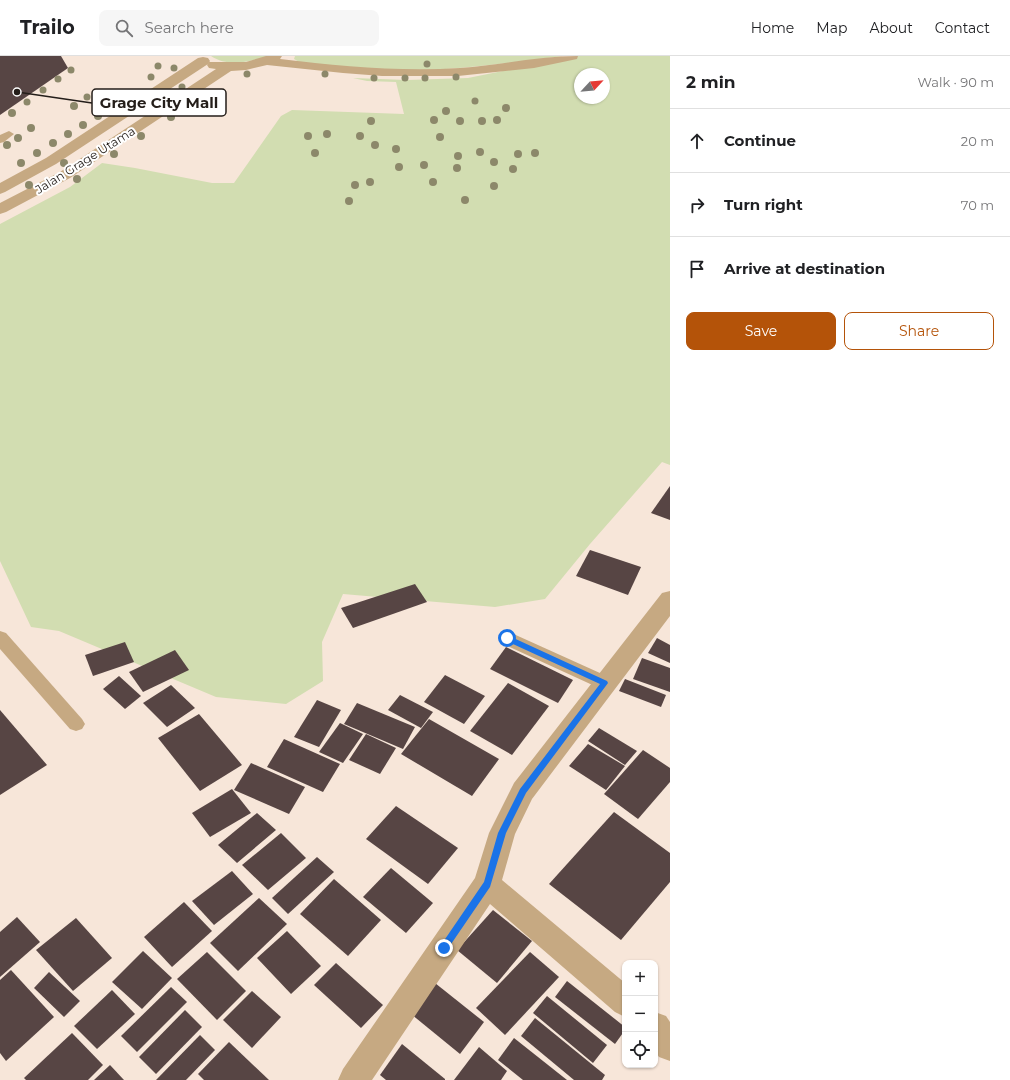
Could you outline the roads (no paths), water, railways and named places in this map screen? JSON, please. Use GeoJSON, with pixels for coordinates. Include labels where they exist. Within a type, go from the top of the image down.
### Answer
{"type":"FeatureCollection","features":[{"type":"Feature","properties":{"kind":"street"},"geometry":{"type":"LineString","coordinates":[[199,59],[228,67],[248,66],[272,59],[370,72],[424,72],[463,71],[519,65],[572,56]]}},
{"type":"Feature","properties":{"kind":"street","name":"Jalan Grage Utama"},"geometry":{"type":"LineString","coordinates":[[0,189],[51,161],[199,59]]}},
{"type":"Feature","properties":{"kind":"street","name":"Jalan Grage Utama"},"geometry":{"type":"LineString","coordinates":[[0,209],[66,174],[228,67]]}},
{"type":"Feature","properties":{"kind":"street"},"geometry":{"type":"LineString","coordinates":[[354,1080],[487,884],[502,833],[523,791],[670,599]]}},
{"type":"Feature","properties":{"kind":"street"},"geometry":{"type":"LineString","coordinates":[[487,884],[622,999]]}},
{"type":"Feature","properties":{"kind":"street"},"geometry":{"type":"LineString","coordinates":[[658,1031],[670,1046]]}},
{"type":"Feature","properties":{"kind":"lane"},"geometry":{"type":"LineString","coordinates":[[0,140],[9,134]]}},
{"type":"Feature","properties":{"kind":"lane"},"geometry":{"type":"LineString","coordinates":[[0,638],[76,724]]}},
{"type":"Feature","properties":{"kind":"lane"},"geometry":{"type":"LineString","coordinates":[[507,638],[605,683]]}},
{"type":"Feature","properties":{"kind":"place","name":"Grage City Mall"},"geometry":{"type":"Point","coordinates":[17,92]}}]}
